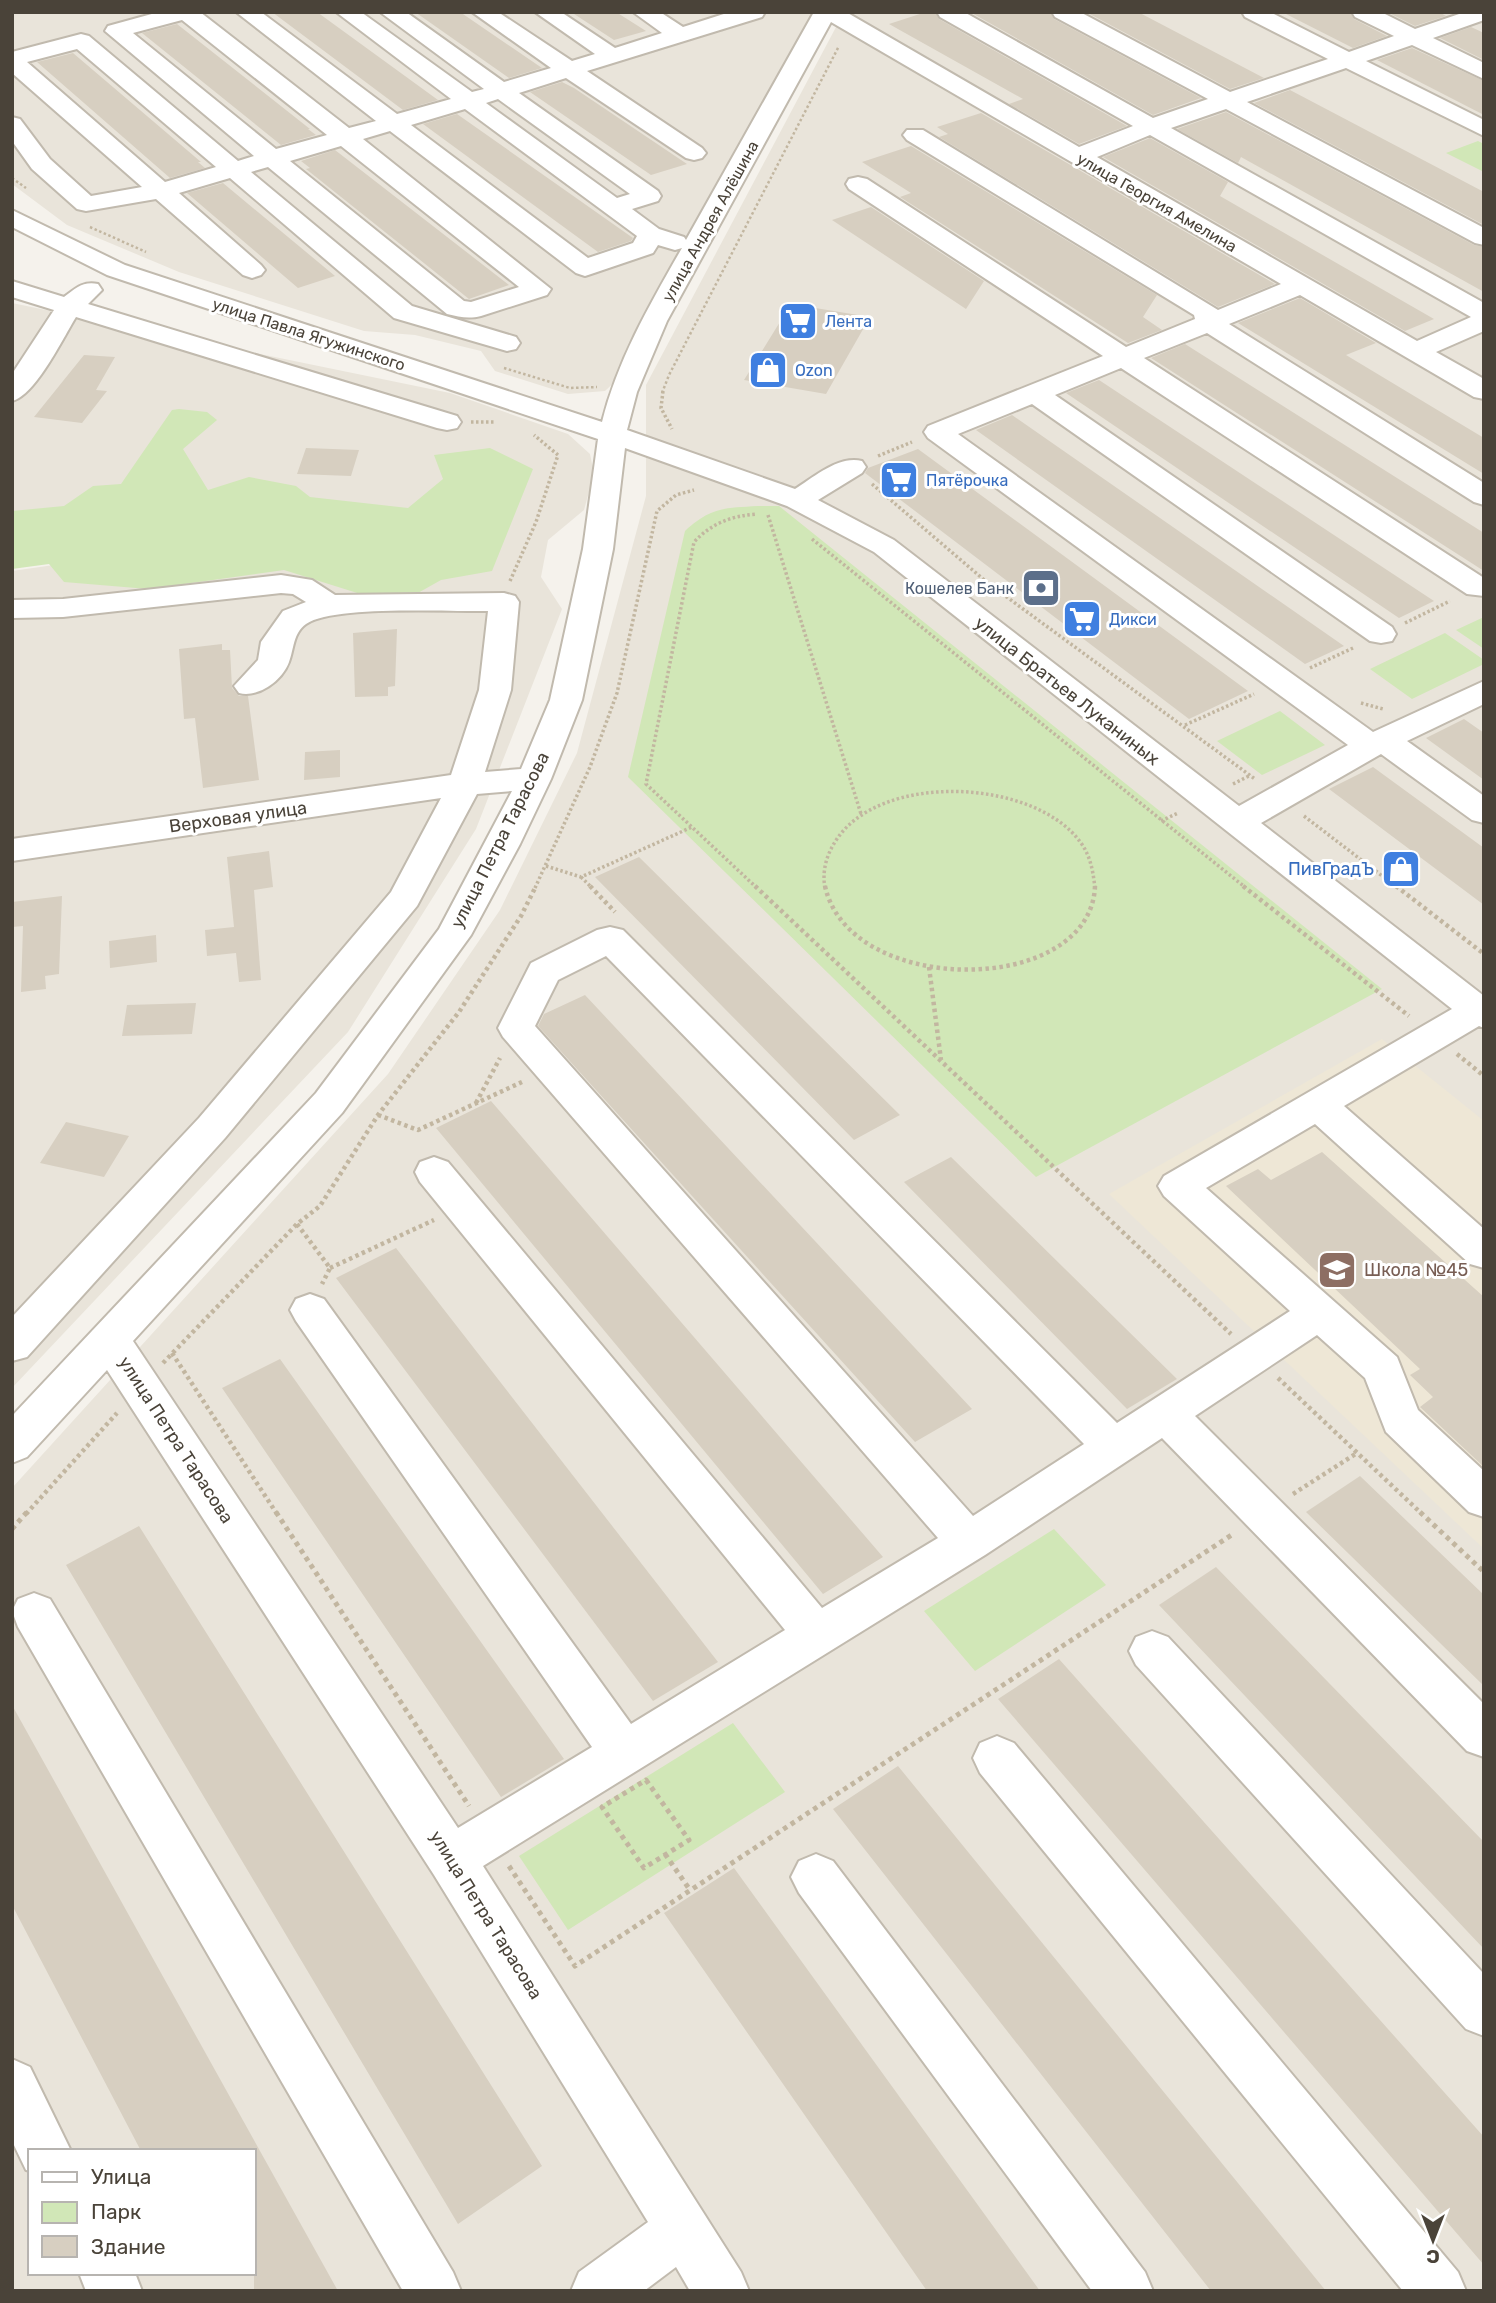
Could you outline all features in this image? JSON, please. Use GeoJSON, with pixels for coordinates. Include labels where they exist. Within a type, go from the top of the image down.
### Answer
{"type":"FeatureCollection","features":[{"type":"Feature","properties":{"kind":"street"},"geometry":{"type":"LineString","coordinates":[[185,12],[346,137],[538,289],[472,310],[456,308],[116,31],[185,12]]}},
{"type":"Feature","properties":{"kind":"street"},"geometry":{"type":"LineString","coordinates":[[247,12],[396,122],[585,268],[644,248],[650,234]]}},
{"type":"Feature","properties":{"kind":"street"},"geometry":{"type":"LineString","coordinates":[[347,12],[650,234],[694,247]]}},
{"type":"Feature","properties":{"kind":"street"},"geometry":{"type":"LineString","coordinates":[[391,12],[504,90],[649,196],[612,207]]}},
{"type":"Feature","properties":{"kind":"street"},"geometry":{"type":"LineString","coordinates":[[484,12],[694,153]]}},
{"type":"Feature","properties":{"kind":"street"},"geometry":{"type":"LineString","coordinates":[[546,12],[614,57]]}},
{"type":"Feature","properties":{"kind":"street"},"geometry":{"type":"LineString","coordinates":[[644,12],[682,36]]}},
{"type":"Feature","properties":{"kind":"street"},"geometry":{"type":"LineString","coordinates":[[15,219],[160,191],[468,101],[754,12]]}},
{"type":"Feature","properties":{"kind":"street"},"geometry":{"type":"LineString","coordinates":[[948,12],[1484,314]]}},
{"type":"Feature","properties":{"kind":"street"},"geometry":{"type":"LineString","coordinates":[[1063,12],[1226,102],[1484,238]]}},
{"type":"Feature","properties":{"kind":"street"},"geometry":{"type":"LineString","coordinates":[[1252,12],[1484,130]]}},
{"type":"Feature","properties":{"kind":"street"},"geometry":{"type":"LineString","coordinates":[[1363,12],[1484,72]]}},
{"type":"Feature","properties":{"kind":"street"},"geometry":{"type":"LineString","coordinates":[[1077,156],[1150,128],[1483,13]]}},
{"type":"Feature","properties":{"kind":"street","name":"улица Георгия Амелина"},"geometry":{"type":"LineString","coordinates":[[835,16],[1484,391]]}},
{"type":"Feature","properties":{"kind":"street","name":"улица Андрея Алёшина"},"geometry":{"type":"LineString","coordinates":[[612,436],[623,392],[654,321],[694,247],[835,16]]}},
{"type":"Feature","properties":{"kind":"street"},"geometry":{"type":"LineString","coordinates":[[12,38],[76,21]]}},
{"type":"Feature","properties":{"kind":"street"},"geometry":{"type":"LineString","coordinates":[[12,60],[81,41],[403,312],[507,343]]}},
{"type":"Feature","properties":{"kind":"street"},"geometry":{"type":"LineString","coordinates":[[12,60],[252,270]]}},
{"type":"Feature","properties":{"kind":"street"},"geometry":{"type":"LineString","coordinates":[[12,124],[41,164],[86,204]]}},
{"type":"Feature","properties":{"kind":"street"},"geometry":{"type":"LineString","coordinates":[[915,135],[1206,311],[1210,323],[1484,496]]}},
{"type":"Feature","properties":{"kind":"street"},"geometry":{"type":"LineString","coordinates":[[858,184],[1478,587]]}},
{"type":"Feature","properties":{"kind":"street","name":"улица Павла Ягужинского"},"geometry":{"type":"LineString","coordinates":[[15,219],[116,270],[612,436]]}},
{"type":"Feature","properties":{"kind":"street"},"geometry":{"type":"LineString","coordinates":[[12,393],[38,358],[70,305],[116,270]]}},
{"type":"Feature","properties":{"kind":"street"},"geometry":{"type":"LineString","coordinates":[[938,432],[1302,285]]}},
{"type":"Feature","properties":{"kind":"street"},"geometry":{"type":"LineString","coordinates":[[12,289],[447,422]]}},
{"type":"Feature","properties":{"kind":"street"},"geometry":{"type":"LineString","coordinates":[[1417,351],[1484,321]]}},
{"type":"Feature","properties":{"kind":"street"},"geometry":{"type":"LineString","coordinates":[[1035,394],[1381,635]]}},
{"type":"Feature","properties":{"kind":"street"},"geometry":{"type":"LineString","coordinates":[[938,432],[1282,681],[1484,812]]}},
{"type":"Feature","properties":{"kind":"street","name":"улица Братьев Луканиных"},"geometry":{"type":"LineString","coordinates":[[612,436],[722,471],[793,515],[884,546],[1481,1013]]}},
{"type":"Feature","properties":{"kind":"street","name":"улица Петра Тарасова"},"geometry":{"type":"LineString","coordinates":[[612,436],[598,549],[566,700],[534,779],[503,844],[453,935],[329,1103],[111,1341],[451,1859],[722,2291]]}},
{"type":"Feature","properties":{"kind":"street"},"geometry":{"type":"LineString","coordinates":[[793,515],[852,467]]}},
{"type":"Feature","properties":{"kind":"street"},"geometry":{"type":"LineString","coordinates":[[12,609],[63,608],[281,584],[301,586],[329,604]]}},
{"type":"Feature","properties":{"kind":"street"},"geometry":{"type":"LineString","coordinates":[[12,1345],[212,1128],[405,898],[464,784],[495,690],[504,602],[329,604],[294,618],[277,642],[272,663],[250,686]]}},
{"type":"Feature","properties":{"kind":"street"},"geometry":{"type":"LineString","coordinates":[[1235,823],[1377,743],[1481,695]]}},
{"type":"Feature","properties":{"kind":"street","name":"Верховая улица"},"geometry":{"type":"LineString","coordinates":[[12,850],[464,784],[534,779]]}},
{"type":"Feature","properties":{"kind":"street"},"geometry":{"type":"LineString","coordinates":[[969,1542],[516,1028],[544,972],[610,939],[1115,1448]]}},
{"type":"Feature","properties":{"kind":"street"},"geometry":{"type":"LineString","coordinates":[[1481,1013],[1434,1036],[1316,1103],[1178,1186],[1382,1369],[1401,1420],[1484,1499]]}},
{"type":"Feature","properties":{"kind":"street"},"geometry":{"type":"LineString","coordinates":[[1316,1103],[1484,1253]]}},
{"type":"Feature","properties":{"kind":"street"},"geometry":{"type":"LineString","coordinates":[[435,1172],[817,1635]]}},
{"type":"Feature","properties":{"kind":"street"},"geometry":{"type":"LineString","coordinates":[[310,1310],[624,1754]]}},
{"type":"Feature","properties":{"kind":"street"},"geometry":{"type":"LineString","coordinates":[[451,1859],[969,1542],[1320,1313]]}},
{"type":"Feature","properties":{"kind":"street"},"geometry":{"type":"LineString","coordinates":[[12,1445],[111,1341]]}},
{"type":"Feature","properties":{"kind":"street"},"geometry":{"type":"LineString","coordinates":[[1166,1415],[1484,1736]]}},
{"type":"Feature","properties":{"kind":"street"},"geometry":{"type":"LineString","coordinates":[[34,1614],[434,2291]]}},
{"type":"Feature","properties":{"kind":"street"},"geometry":{"type":"LineString","coordinates":[[1152,1651],[1484,2011]]}},
{"type":"Feature","properties":{"kind":"street"},"geometry":{"type":"LineString","coordinates":[[997,1758],[1439,2291]]}},
{"type":"Feature","properties":{"kind":"street"},"geometry":{"type":"LineString","coordinates":[[816,1877],[1126,2291]]}},
{"type":"Feature","properties":{"kind":"street"},"geometry":{"type":"LineString","coordinates":[[12,2085],[44,2149]]}},
{"type":"Feature","properties":{"kind":"street"},"geometry":{"type":"LineString","coordinates":[[598,2291],[684,2229]]}},
{"type":"Feature","properties":{"kind":"street"},"geometry":{"type":"LineString","coordinates":[[107,2275],[115,2291]]}},
{"type":"Feature","properties":{"kind":"path"},"geometry":{"type":"LineString","coordinates":[[681,434],[669,427],[662,408],[661,389],[687,344],[835,16]]}},
{"type":"Feature","properties":{"kind":"path"},"geometry":{"type":"LineString","coordinates":[[504,602],[515,565],[536,522],[558,455],[527,429]]}},
{"type":"Feature","properties":{"kind":"path"},"geometry":{"type":"LineString","coordinates":[[938,432],[852,467],[989,584],[1185,725],[1484,954]]}},
{"type":"Feature","properties":{"kind":"path"},"geometry":{"type":"LineString","coordinates":[[767,513],[861,814]]}},
{"type":"Feature","properties":{"kind":"path"},"geometry":{"type":"LineString","coordinates":[[1484,1076],[1161,822],[793,515],[742,514],[722,519],[706,528],[694,542],[646,784],[1484,1572]]}},
{"type":"Feature","properties":{"kind":"path"},"geometry":{"type":"LineString","coordinates":[[1185,725],[1478,587]]}},
{"type":"Feature","properties":{"kind":"path"},"geometry":{"type":"LineString","coordinates":[[942,790],[987,793],[1009,798],[1065,827],[1087,855],[1096,886],[1093,902],[1076,931],[1045,954],[1002,968],[953,970],[929,967],[884,953],[865,942],[836,915],[828,900],[823,876],[827,853],[846,825],[861,814],[898,797],[942,790]]}},
{"type":"Feature","properties":{"kind":"path"},"geometry":{"type":"LineString","coordinates":[[547,866],[581,877],[692,827]]}},
{"type":"Feature","properties":{"kind":"path"},"geometry":{"type":"LineString","coordinates":[[929,967],[941,1062]]}},
{"type":"Feature","properties":{"kind":"path"},"geometry":{"type":"LineString","coordinates":[[476,1103],[516,1028]]}},
{"type":"Feature","properties":{"kind":"path"},"geometry":{"type":"LineString","coordinates":[[378,1115],[418,1130],[551,1068]]}},
{"type":"Feature","properties":{"kind":"path"},"geometry":{"type":"LineString","coordinates":[[310,1310],[330,1268],[463,1206]]}},
{"type":"Feature","properties":{"kind":"path"},"geometry":{"type":"LineString","coordinates":[[297,1224],[330,1268]]}},
{"type":"Feature","properties":{"kind":"path"},"geometry":{"type":"LineString","coordinates":[[12,1529],[141,1387]]}},
{"type":"Feature","properties":{"kind":"path"},"geometry":{"type":"LineString","coordinates":[[646,1780],[689,1840],[665,1854],[644,1868],[602,1807],[646,1780]]}},
{"type":"Feature","properties":{"kind":"path"},"geometry":{"type":"LineString","coordinates":[[665,1854],[690,1890]]}},
{"type":"Feature","properties":{"kind":"shaded area"},"geometry":{"type":"Polygon","coordinates":[[[12,12],[813,12],[685,246],[622,375],[605,391],[568,394],[495,371],[481,351],[415,335],[364,331],[179,272],[67,225],[12,184],[12,12]]]}},
{"type":"Feature","properties":{"kind":"shaded area"},"geometry":{"type":"Polygon","coordinates":[[[844,12],[1484,12],[1484,2291],[12,2291],[12,1488],[388,1074],[500,910],[577,753],[646,496],[646,385],[844,12]]]}},
{"type":"Feature","properties":{"kind":"shaded area"},"geometry":{"type":"Polygon","coordinates":[[[12,303],[450,393],[568,434],[590,454],[594,474],[584,510],[548,540],[541,577],[562,609],[476,829],[348,1032],[12,1388],[12,571],[284,532],[12,513],[12,303]]]}},
{"type":"Feature","properties":{"kind":"shaded area","name":"Школа №45"},"geometry":{"type":"Polygon","coordinates":[[[1382,1039],[1484,1121],[1484,1549],[1109,1194],[1382,1039]]]}},
{"type":"Feature","properties":{"kind":"green space"},"geometry":{"type":"Polygon","coordinates":[[[1478,141],[1484,144],[1484,172],[1446,153],[1478,141]]]}},
{"type":"Feature","properties":{"kind":"green space"},"geometry":{"type":"Polygon","coordinates":[[[172,410],[207,412],[217,420],[183,449],[208,490],[249,477],[296,486],[310,497],[408,508],[443,479],[434,455],[490,448],[533,469],[492,571],[441,580],[409,598],[370,597],[284,570],[148,589],[64,582],[49,564],[12,569],[12,511],[64,506],[93,486],[121,484],[172,410]]]}},
{"type":"Feature","properties":{"kind":"green space"},"geometry":{"type":"Polygon","coordinates":[[[779,506],[1382,989],[1036,1177],[628,777],[685,531],[703,517],[719,510],[779,506]]]}},
{"type":"Feature","properties":{"kind":"green space"},"geometry":{"type":"Polygon","coordinates":[[[1484,617],[1484,649],[1456,630],[1484,617]]]}},
{"type":"Feature","properties":{"kind":"green space"},"geometry":{"type":"Polygon","coordinates":[[[1445,633],[1484,660],[1484,664],[1412,699],[1370,669],[1445,633]]]}},
{"type":"Feature","properties":{"kind":"green space"},"geometry":{"type":"Polygon","coordinates":[[[1280,711],[1325,745],[1262,775],[1217,741],[1280,711]]]}},
{"type":"Feature","properties":{"kind":"green space"},"geometry":{"type":"Polygon","coordinates":[[[1054,1529],[1106,1585],[975,1671],[924,1611],[1054,1529]]]}},
{"type":"Feature","properties":{"kind":"green space"},"geometry":{"type":"Polygon","coordinates":[[[733,1723],[785,1792],[568,1930],[519,1856],[733,1723]]]}},
{"type":"Feature","properties":{"kind":"building"},"geometry":{"type":"Polygon","coordinates":[[[272,12],[317,12],[438,100],[403,110],[272,12]]]}},
{"type":"Feature","properties":{"kind":"building"},"geometry":{"type":"Polygon","coordinates":[[[415,12],[460,12],[542,68],[509,78],[415,12]]]}},
{"type":"Feature","properties":{"kind":"building"},"geometry":{"type":"Polygon","coordinates":[[[571,12],[616,12],[646,31],[614,40],[571,12]]]}},
{"type":"Feature","properties":{"kind":"building"},"geometry":{"type":"Polygon","coordinates":[[[926,12],[935,12],[939,19],[1127,126],[1079,144],[1009,104],[1023,99],[889,24],[926,12]]]}},
{"type":"Feature","properties":{"kind":"building"},"geometry":{"type":"Polygon","coordinates":[[[970,12],[1050,12],[1054,19],[1201,98],[1153,115],[970,12]]]}},
{"type":"Feature","properties":{"kind":"building"},"geometry":{"type":"Polygon","coordinates":[[[1086,12],[1138,12],[1264,78],[1230,89],[1086,12]]]}},
{"type":"Feature","properties":{"kind":"building"},"geometry":{"type":"Polygon","coordinates":[[[1282,12],[1350,12],[1354,19],[1387,36],[1353,48],[1282,12]]]}},
{"type":"Feature","properties":{"kind":"building"},"geometry":{"type":"Polygon","coordinates":[[[1387,12],[1439,12],[1446,16],[1415,26],[1387,12]]]}},
{"type":"Feature","properties":{"kind":"building"},"geometry":{"type":"Polygon","coordinates":[[[177,24],[316,135],[281,145],[142,33],[177,24]]]}},
{"type":"Feature","properties":{"kind":"building"},"geometry":{"type":"Polygon","coordinates":[[[1471,27],[1484,33],[1484,60],[1440,38],[1471,27]]]}},
{"type":"Feature","properties":{"kind":"building"},"geometry":{"type":"Polygon","coordinates":[[[1412,48],[1484,81],[1484,115],[1377,60],[1412,48]]]}},
{"type":"Feature","properties":{"kind":"building"},"geometry":{"type":"Polygon","coordinates":[[[73,53],[205,168],[170,178],[37,62],[73,53]]]}},
{"type":"Feature","properties":{"kind":"building"},"geometry":{"type":"Polygon","coordinates":[[[562,82],[687,164],[651,175],[530,92],[562,82]]]}},
{"type":"Feature","properties":{"kind":"building"},"geometry":{"type":"Polygon","coordinates":[[[1290,90],[1484,192],[1484,225],[1254,103],[1290,90]]]}},
{"type":"Feature","properties":{"kind":"building"},"geometry":{"type":"Polygon","coordinates":[[[1226,112],[1474,245],[1484,247],[1484,292],[1241,157],[1238,163],[1177,129],[1226,112]]]}},
{"type":"Feature","properties":{"kind":"building"},"geometry":{"type":"Polygon","coordinates":[[[981,113],[1275,284],[1218,307],[939,137],[948,134],[937,127],[981,113]]]}},
{"type":"Feature","properties":{"kind":"building"},"geometry":{"type":"Polygon","coordinates":[[[457,114],[633,238],[631,241],[598,252],[423,124],[457,114]]]}},
{"type":"Feature","properties":{"kind":"building"},"geometry":{"type":"Polygon","coordinates":[[[1150,138],[1228,182],[1220,196],[1434,319],[1405,331],[1103,157],[1150,138]]]}},
{"type":"Feature","properties":{"kind":"building"},"geometry":{"type":"Polygon","coordinates":[[[911,146],[1157,295],[1143,317],[1162,330],[1128,343],[900,197],[911,193],[862,162],[911,146]]]}},
{"type":"Feature","properties":{"kind":"building"},"geometry":{"type":"Polygon","coordinates":[[[335,150],[509,285],[469,299],[306,169],[310,168],[301,161],[335,150]]]}},
{"type":"Feature","properties":{"kind":"building"},"geometry":{"type":"Polygon","coordinates":[[[223,183],[335,276],[298,288],[187,193],[223,183]]]}},
{"type":"Feature","properties":{"kind":"building"},"geometry":{"type":"Polygon","coordinates":[[[871,207],[984,281],[966,309],[832,220],[871,207]]]}},
{"type":"Feature","properties":{"kind":"building"},"geometry":{"type":"Polygon","coordinates":[[[1300,298],[1376,343],[1346,355],[1484,438],[1484,474],[1238,323],[1300,298]]]}},
{"type":"Feature","properties":{"kind":"building"},"geometry":{"type":"Polygon","coordinates":[[[791,304],[870,317],[826,394],[744,380],[791,304]]]}},
{"type":"Feature","properties":{"kind":"building"},"geometry":{"type":"Polygon","coordinates":[[[1185,344],[1484,533],[1484,571],[1151,358],[1185,344]]]}},
{"type":"Feature","properties":{"kind":"building"},"geometry":{"type":"Polygon","coordinates":[[[84,355],[115,357],[96,390],[107,391],[82,423],[34,417],[84,355]]]}},
{"type":"Feature","properties":{"kind":"building"},"geometry":{"type":"Polygon","coordinates":[[[1099,380],[1434,601],[1399,618],[1066,393],[1099,380]]]}},
{"type":"Feature","properties":{"kind":"building"},"geometry":{"type":"Polygon","coordinates":[[[1012,415],[1344,646],[1305,664],[976,430],[1012,415]]]}},
{"type":"Feature","properties":{"kind":"building"},"geometry":{"type":"Polygon","coordinates":[[[306,448],[359,450],[351,476],[297,474],[306,448]]]}},
{"type":"Feature","properties":{"kind":"building"},"geometry":{"type":"Polygon","coordinates":[[[918,449],[1248,691],[1189,719],[865,473],[868,468],[918,449]]]}},
{"type":"Feature","properties":{"kind":"building"},"geometry":{"type":"Polygon","coordinates":[[[397,629],[395,686],[388,687],[388,696],[355,697],[353,633],[397,629]]]}},
{"type":"Feature","properties":{"kind":"building"},"geometry":{"type":"Polygon","coordinates":[[[222,644],[222,650],[230,650],[232,688],[239,696],[248,696],[259,780],[203,788],[195,718],[184,719],[179,649],[222,644]]]}},
{"type":"Feature","properties":{"kind":"building"},"geometry":{"type":"Polygon","coordinates":[[[1464,719],[1484,733],[1484,780],[1426,738],[1464,719]]]}},
{"type":"Feature","properties":{"kind":"building"},"geometry":{"type":"Polygon","coordinates":[[[340,750],[340,777],[304,780],[305,752],[340,750]]]}},
{"type":"Feature","properties":{"kind":"building"},"geometry":{"type":"Polygon","coordinates":[[[1373,767],[1484,848],[1484,905],[1329,789],[1373,767]]]}},
{"type":"Feature","properties":{"kind":"building"},"geometry":{"type":"Polygon","coordinates":[[[269,851],[273,887],[254,890],[261,980],[239,982],[236,953],[207,956],[205,930],[234,927],[227,857],[269,851]]]}},
{"type":"Feature","properties":{"kind":"building"},"geometry":{"type":"Polygon","coordinates":[[[639,857],[900,1115],[854,1140],[595,877],[639,857]]]}},
{"type":"Feature","properties":{"kind":"building"},"geometry":{"type":"Polygon","coordinates":[[[62,896],[59,974],[45,976],[46,989],[21,992],[23,926],[12,927],[12,902],[62,896]]]}},
{"type":"Feature","properties":{"kind":"building"},"geometry":{"type":"Polygon","coordinates":[[[156,935],[157,962],[110,968],[109,941],[156,935]]]}},
{"type":"Feature","properties":{"kind":"building"},"geometry":{"type":"Polygon","coordinates":[[[585,995],[972,1409],[915,1442],[538,1026],[544,1014],[585,995]]]}},
{"type":"Feature","properties":{"kind":"building"},"geometry":{"type":"Polygon","coordinates":[[[196,1003],[192,1034],[122,1036],[127,1005],[196,1003]]]}},
{"type":"Feature","properties":{"kind":"building"},"geometry":{"type":"Polygon","coordinates":[[[491,1101],[883,1557],[823,1594],[436,1128],[491,1101]]]}},
{"type":"Feature","properties":{"kind":"building"},"geometry":{"type":"Polygon","coordinates":[[[66,1122],[129,1136],[104,1177],[40,1163],[66,1122]]]}},
{"type":"Feature","properties":{"kind":"building"},"geometry":{"type":"Polygon","coordinates":[[[1322,1152],[1484,1297],[1484,1467],[1420,1407],[1433,1397],[1410,1375],[1420,1369],[1226,1186],[1258,1169],[1271,1180],[1322,1152]]]}},
{"type":"Feature","properties":{"kind":"building"},"geometry":{"type":"Polygon","coordinates":[[[951,1157],[1177,1379],[1127,1409],[904,1182],[951,1157]]]}},
{"type":"Feature","properties":{"kind":"building"},"geometry":{"type":"Polygon","coordinates":[[[396,1248],[718,1662],[653,1701],[336,1278],[396,1248]]]}},
{"type":"Feature","properties":{"kind":"building"},"geometry":{"type":"Polygon","coordinates":[[[280,1359],[564,1759],[501,1797],[222,1388],[280,1359]]]}},
{"type":"Feature","properties":{"kind":"building"},"geometry":{"type":"Polygon","coordinates":[[[1360,1476],[1484,1595],[1484,1686],[1306,1512],[1360,1476]]]}},
{"type":"Feature","properties":{"kind":"building"},"geometry":{"type":"Polygon","coordinates":[[[139,1526],[542,2166],[458,2224],[66,1565],[139,1526]]]}},
{"type":"Feature","properties":{"kind":"building"},"geometry":{"type":"Polygon","coordinates":[[[1216,1567],[1484,1842],[1484,1949],[1159,1605],[1216,1567]]]}},
{"type":"Feature","properties":{"kind":"building"},"geometry":{"type":"Polygon","coordinates":[[[1059,1659],[1484,2137],[1484,2265],[998,1699],[1059,1659]]]}},
{"type":"Feature","properties":{"kind":"building"},"geometry":{"type":"Polygon","coordinates":[[[12,1705],[338,2291],[254,2291],[256,2149],[140,2149],[12,1905],[12,1705]]]}},
{"type":"Feature","properties":{"kind":"building"},"geometry":{"type":"Polygon","coordinates":[[[898,1766],[1326,2291],[1211,2291],[833,1809],[898,1766]]]}},
{"type":"Feature","properties":{"kind":"building"},"geometry":{"type":"Polygon","coordinates":[[[734,1868],[1040,2291],[927,2291],[664,1913],[734,1868]]]}},
{"type":"Feature","properties":{"kind":"place","name":"Лента"},"geometry":{"type":"Point","coordinates":[798,321]}},
{"type":"Feature","properties":{"kind":"place","name":"Ozon"},"geometry":{"type":"Point","coordinates":[768,370]}},
{"type":"Feature","properties":{"kind":"place","name":"Пятёрочка"},"geometry":{"type":"Point","coordinates":[899,480]}},
{"type":"Feature","properties":{"kind":"place","name":"Кошелев Банк"},"geometry":{"type":"Point","coordinates":[1041,588]}},
{"type":"Feature","properties":{"kind":"place","name":"Дикси"},"geometry":{"type":"Point","coordinates":[1082,619]}},
{"type":"Feature","properties":{"kind":"place","name":"ПивГрадЪ"},"geometry":{"type":"Point","coordinates":[1401,869]}},
{"type":"Feature","properties":{"kind":"place","name":"Школа №45"},"geometry":{"type":"Point","coordinates":[1337,1270]}}]}
